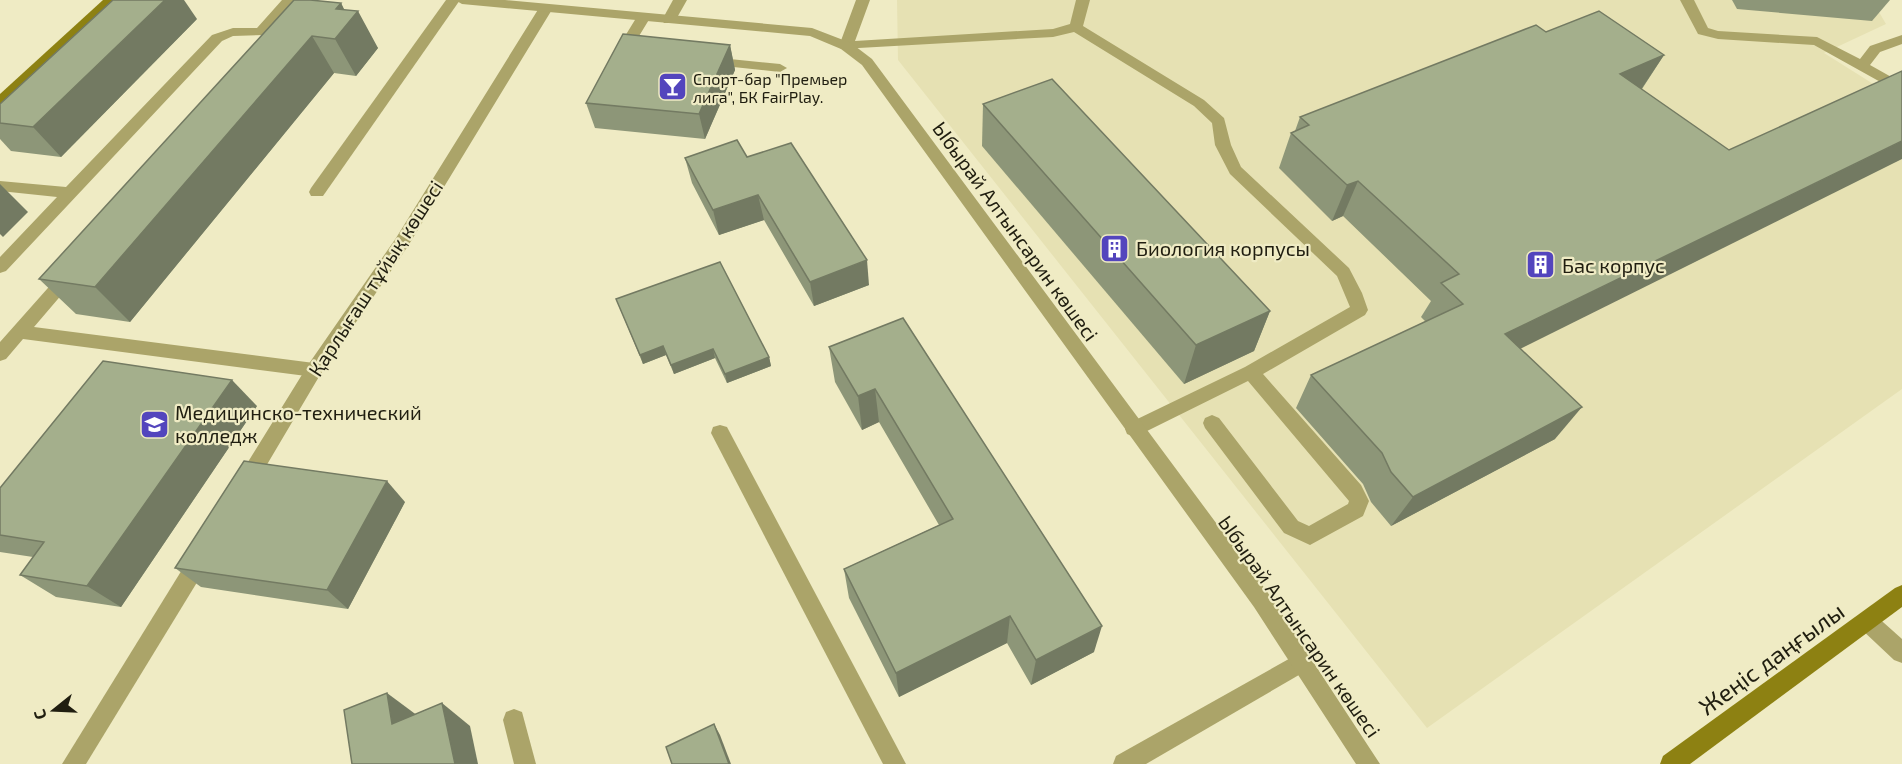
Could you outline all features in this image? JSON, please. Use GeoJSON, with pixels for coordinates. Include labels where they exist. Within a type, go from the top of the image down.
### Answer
{"type":"FeatureCollection","features":[{"type":"Feature","properties":{"kind":"main road"},"geometry":{"type":"LineString","coordinates":[[0,102],[111,0]]}},
{"type":"Feature","properties":{"kind":"main road","name":"Жеңіс даңғылы"},"geometry":{"type":"LineString","coordinates":[[1671,764],[1902,596]]}},
{"type":"Feature","properties":{"kind":"street"},"geometry":{"type":"LineString","coordinates":[[260,32],[290,0]]}},
{"type":"Feature","properties":{"kind":"street"},"geometry":{"type":"LineString","coordinates":[[317,192],[453,0]]}},
{"type":"Feature","properties":{"kind":"street","name":"Ыбырай Алтынсарин көшесі"},"geometry":{"type":"LineString","coordinates":[[462,0],[812,32],[846,46],[867,62],[1261,600],[1370,764]]}},
{"type":"Feature","properties":{"kind":"street"},"geometry":{"type":"LineString","coordinates":[[669,20],[680,0]]}},
{"type":"Feature","properties":{"kind":"street"},"geometry":{"type":"LineString","coordinates":[[863,0],[846,46],[1053,33],[1076,27],[1199,103],[1219,121],[1223,145],[1235,170],[1343,272],[1354,293],[1359,310],[1251,372],[1134,429]]}},
{"type":"Feature","properties":{"kind":"street"},"geometry":{"type":"LineString","coordinates":[[1076,27],[1083,0]]}},
{"type":"Feature","properties":{"kind":"street"},"geometry":{"type":"LineString","coordinates":[[1687,0],[1703,31],[1718,35],[1816,41],[1863,65],[1902,89]]}},
{"type":"Feature","properties":{"kind":"street","name":"Қарлығаш тұйық көшесі"},"geometry":{"type":"LineString","coordinates":[[235,501],[314,370],[402,242],[546,8]]}},
{"type":"Feature","properties":{"kind":"street"},"geometry":{"type":"LineString","coordinates":[[643,18],[628,45],[629,50],[636,54],[647,55]]}},
{"type":"Feature","properties":{"kind":"street"},"geometry":{"type":"LineString","coordinates":[[0,267],[217,38],[236,30],[260,32],[268,41],[265,50]]}},
{"type":"Feature","properties":{"kind":"street"},"geometry":{"type":"LineString","coordinates":[[1863,65],[1875,49],[1902,39]]}},
{"type":"Feature","properties":{"kind":"street"},"geometry":{"type":"LineString","coordinates":[[692,59],[780,68]]}},
{"type":"Feature","properties":{"kind":"street"},"geometry":{"type":"LineString","coordinates":[[0,186],[70,193]]}},
{"type":"Feature","properties":{"kind":"street"},"geometry":{"type":"LineString","coordinates":[[0,354],[81,261]]}},
{"type":"Feature","properties":{"kind":"street"},"geometry":{"type":"LineString","coordinates":[[19,332],[314,370]]}},
{"type":"Feature","properties":{"kind":"street"},"geometry":{"type":"LineString","coordinates":[[1212,423],[1291,527],[1310,536],[1356,510],[1359,501],[1354,491],[1251,372]]}},
{"type":"Feature","properties":{"kind":"street"},"geometry":{"type":"LineString","coordinates":[[720,434],[895,764]]}},
{"type":"Feature","properties":{"kind":"street"},"geometry":{"type":"LineString","coordinates":[[73,764],[210,541]]}},
{"type":"Feature","properties":{"kind":"street"},"geometry":{"type":"LineString","coordinates":[[1867,621],[1902,653]]}},
{"type":"Feature","properties":{"kind":"street"},"geometry":{"type":"LineString","coordinates":[[1124,764],[1303,661]]}},
{"type":"Feature","properties":{"kind":"street"},"geometry":{"type":"LineString","coordinates":[[514,720],[525,764]]}},
{"type":"Feature","properties":{"kind":"shaded area"},"geometry":{"type":"Polygon","coordinates":[[[897,0],[1872,0],[1886,24],[1824,53],[1902,102],[1902,389],[1427,728],[898,60],[897,0]]]}},
{"type":"Feature","properties":{"kind":"building"},"geometry":{"type":"Polygon","coordinates":[[[113,0],[165,0],[33,127],[0,123],[0,104],[113,0]]]}},
{"type":"Feature","properties":{"kind":"building"},"geometry":{"type":"Polygon","coordinates":[[[294,0],[341,3],[336,9],[358,11],[335,39],[312,36],[95,287],[39,279],[294,0]]]}},
{"type":"Feature","properties":{"kind":"building","name":"Бас корпус"},"geometry":{"type":"Polygon","coordinates":[[[1599,11],[1664,55],[1620,74],[1729,150],[1902,71],[1902,141],[1505,334],[1582,407],[1413,497],[1391,472],[1382,453],[1311,375],[1463,304],[1441,283],[1459,274],[1358,181],[1347,185],[1291,133],[1309,125],[1300,117],[1536,25],[1546,32],[1599,11]]]}},
{"type":"Feature","properties":{"kind":"building"},"geometry":{"type":"Polygon","coordinates":[[[623,34],[730,45],[699,114],[586,103],[623,34]]]}},
{"type":"Feature","properties":{"kind":"building"},"geometry":{"type":"Polygon","coordinates":[[[1052,79],[1270,311],[1196,345],[983,104],[1052,79]]]}},
{"type":"Feature","properties":{"kind":"building"},"geometry":{"type":"Polygon","coordinates":[[[737,140],[747,157],[791,143],[867,260],[810,282],[758,195],[713,210],[685,158],[737,140]]]}},
{"type":"Feature","properties":{"kind":"building"},"geometry":{"type":"Polygon","coordinates":[[[720,262],[769,357],[725,374],[713,349],[671,365],[663,346],[640,355],[616,299],[720,262]]]}},
{"type":"Feature","properties":{"kind":"building"},"geometry":{"type":"Polygon","coordinates":[[[903,318],[1102,626],[1036,660],[1010,616],[896,673],[844,569],[953,519],[875,389],[858,396],[829,347],[903,318]]]}},
{"type":"Feature","properties":{"kind":"building"},"geometry":{"type":"Polygon","coordinates":[[[103,361],[232,380],[87,586],[20,575],[44,542],[0,535],[0,488],[103,361]]]}},
{"type":"Feature","properties":{"kind":"building"},"geometry":{"type":"Polygon","coordinates":[[[244,461],[387,481],[327,590],[175,568],[244,461]]]}},
{"type":"Feature","properties":{"kind":"building"},"geometry":{"type":"Polygon","coordinates":[[[387,693],[392,724],[442,703],[455,764],[352,764],[344,710],[387,693]]]}},
{"type":"Feature","properties":{"kind":"building"},"geometry":{"type":"Polygon","coordinates":[[[714,724],[729,764],[672,764],[666,747],[714,724]]]}},
{"type":"Feature","properties":{"kind":"place","name":"Спорт-бар \"Премьер лига\", БК FairPlay."},"geometry":{"type":"Point","coordinates":[672,87]}},
{"type":"Feature","properties":{"kind":"place","name":"Биология корпусы"},"geometry":{"type":"Point","coordinates":[1115,248]}},
{"type":"Feature","properties":{"kind":"place","name":"Бас корпус"},"geometry":{"type":"Point","coordinates":[1541,265]}},
{"type":"Feature","properties":{"kind":"place","name":"Медицинско-технический колледж"},"geometry":{"type":"Point","coordinates":[154,424]}}]}
